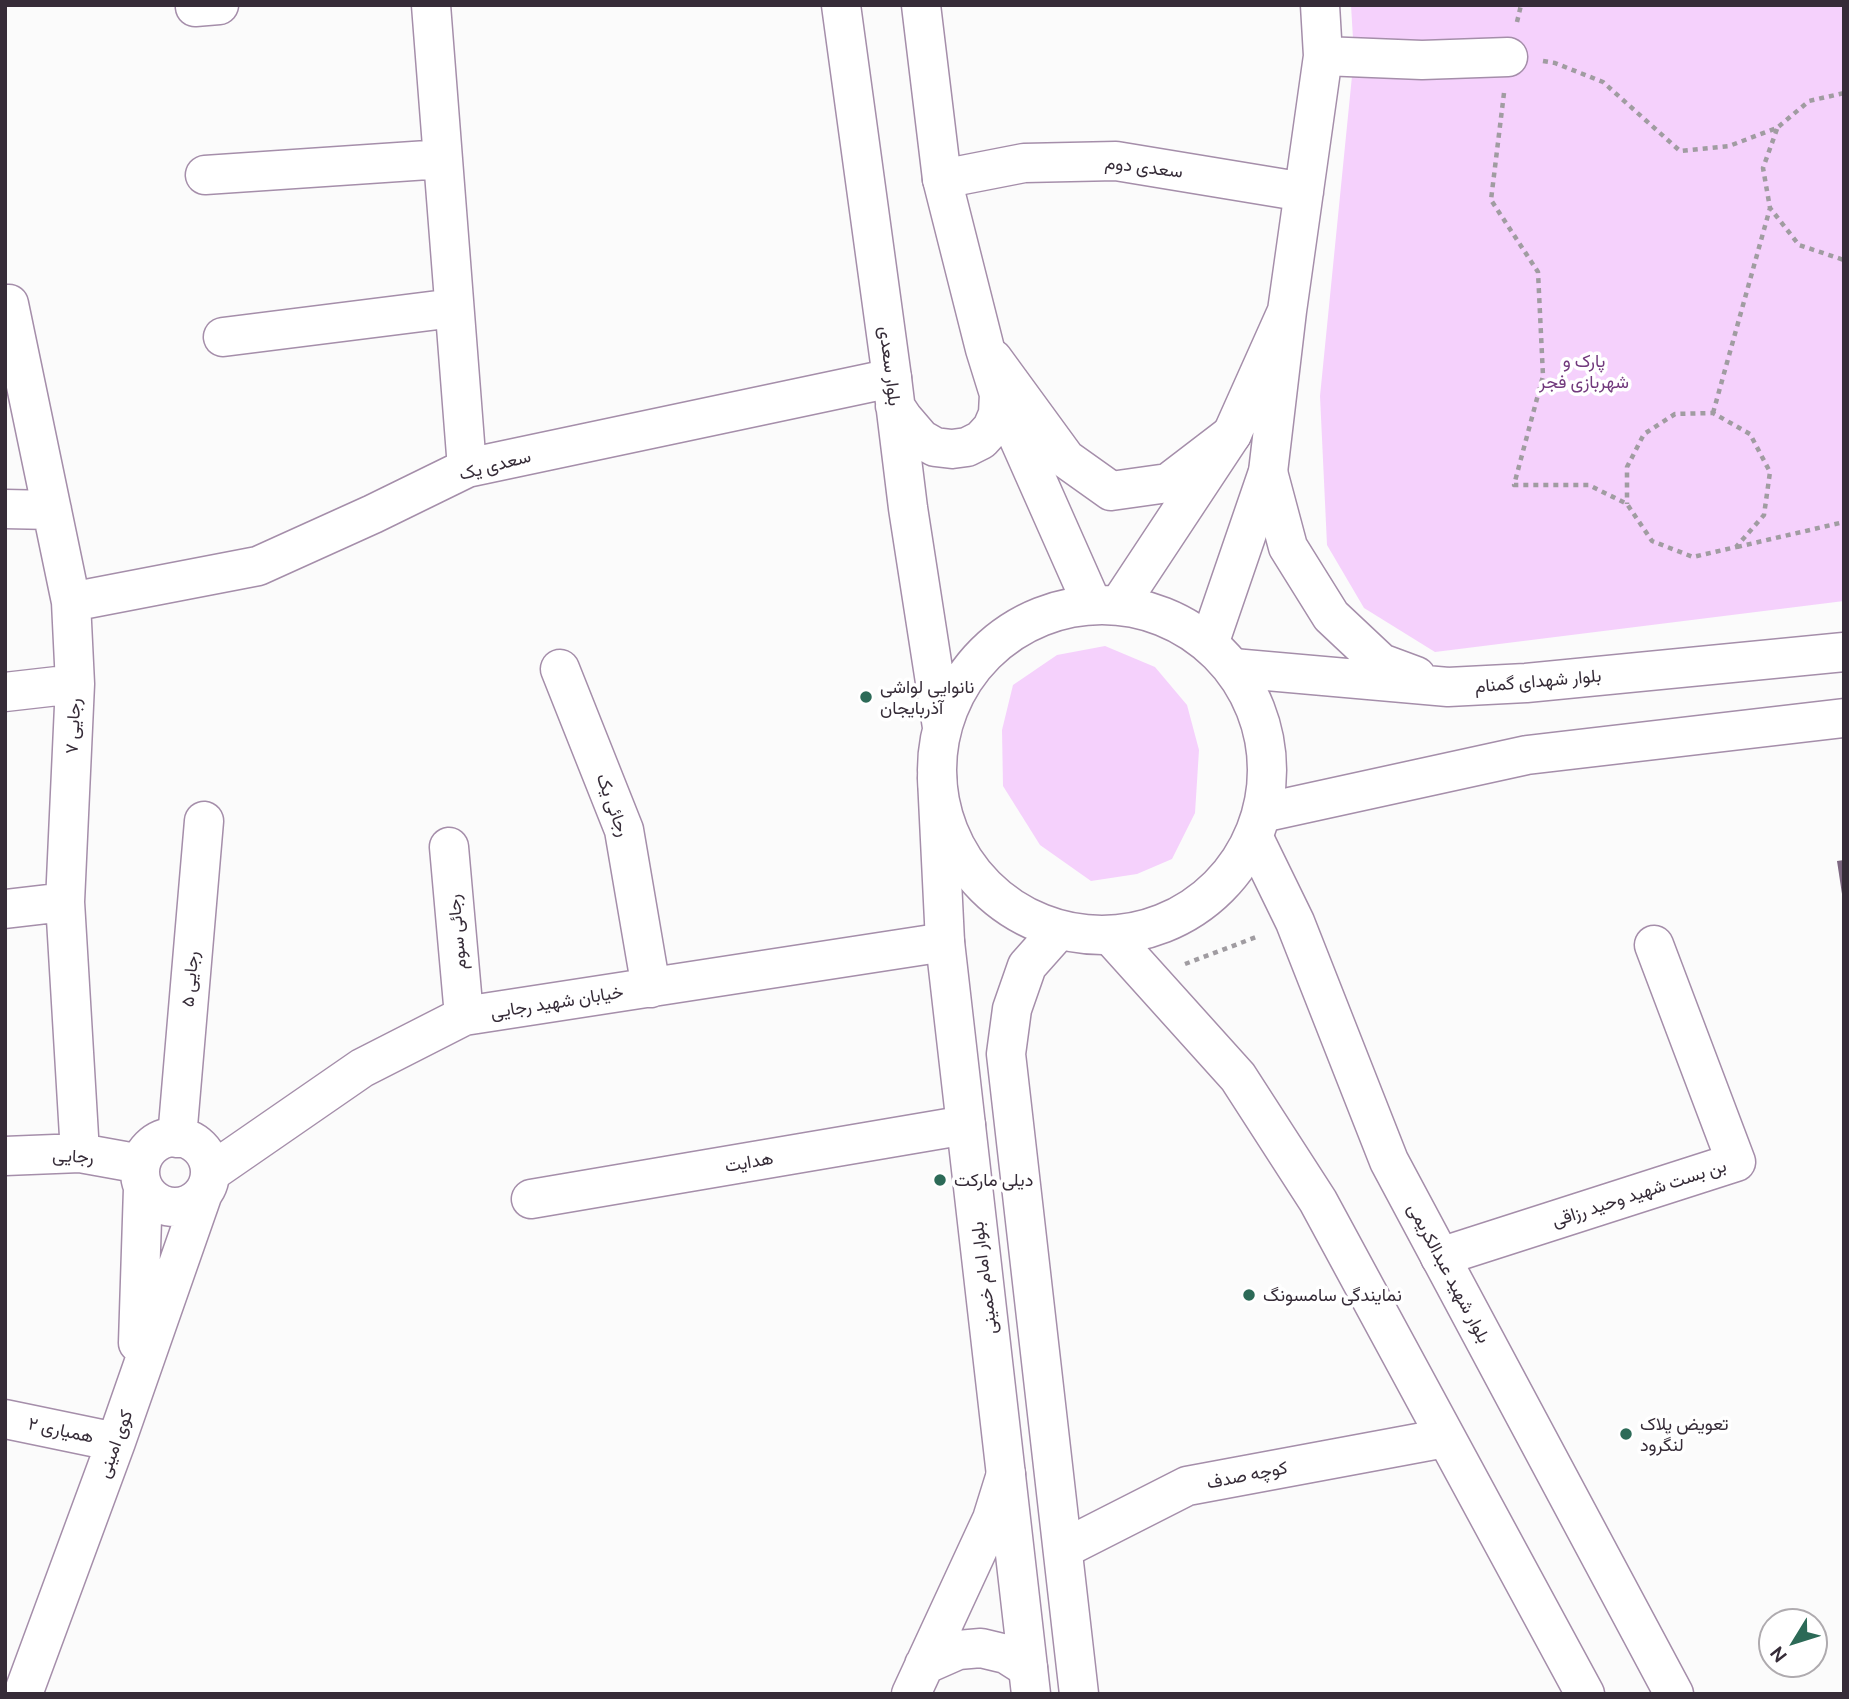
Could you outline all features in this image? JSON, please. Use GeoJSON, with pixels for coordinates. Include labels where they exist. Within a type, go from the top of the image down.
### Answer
{"type":"FeatureCollection","features":[{"type":"Feature","properties":{"kind":"main road"},"geometry":{"type":"LineString","coordinates":[[431,5],[467,468]]}},
{"type":"Feature","properties":{"kind":"main road","name":"بلوار سعدی"},"geometry":{"type":"LineString","coordinates":[[841,5],[908,508],[942,727]]}},
{"type":"Feature","properties":{"kind":"main road"},"geometry":{"type":"LineString","coordinates":[[921,5],[942,179],[985,349],[999,394],[1106,605]]}},
{"type":"Feature","properties":{"kind":"main road"},"geometry":{"type":"LineString","coordinates":[[1221,656],[1268,472],[1287,311],[1323,56],[1320,5]]}},
{"type":"Feature","properties":{"kind":"main road"},"geometry":{"type":"LineString","coordinates":[[1323,56],[1422,60],[1508,57]]}},
{"type":"Feature","properties":{"kind":"main road"},"geometry":{"type":"LineString","coordinates":[[205,175],[443,159]]}},
{"type":"Feature","properties":{"kind":"main road","name":"سعدی دوم"},"geometry":{"type":"LineString","coordinates":[[942,179],[1024,163],[1116,161],[1304,192]]}},
{"type":"Feature","properties":{"kind":"main road","name":"رجایی ۷"},"geometry":{"type":"LineString","coordinates":[[7,304],[71,602],[75,684],[65,902],[80,1153]]}},
{"type":"Feature","properties":{"kind":"main road"},"geometry":{"type":"LineString","coordinates":[[223,337],[454,307]]}},
{"type":"Feature","properties":{"kind":"main road"},"geometry":{"type":"LineString","coordinates":[[1106,605],[1231,434],[1287,311]]}},
{"type":"Feature","properties":{"kind":"main road"},"geometry":{"type":"LineString","coordinates":[[985,349],[1066,458],[1111,491],[1168,483],[1231,434]]}},
{"type":"Feature","properties":{"kind":"main road"},"geometry":{"type":"LineString","coordinates":[[894,392],[903,418],[922,439],[936,447],[951,449],[967,447],[981,440],[992,428],[998,414],[999,394]]}},
{"type":"Feature","properties":{"kind":"main road","name":"سعدی یک"},"geometry":{"type":"LineString","coordinates":[[71,602],[258,566],[467,468],[894,392]]}},
{"type":"Feature","properties":{"kind":"main road"},"geometry":{"type":"LineString","coordinates":[[1268,472],[1288,547],[1331,616],[1381,663],[1448,687]]}},
{"type":"Feature","properties":{"kind":"main road"},"geometry":{"type":"LineString","coordinates":[[5,509],[52,510]]}},
{"type":"Feature","properties":{"kind":"main road"},"geometry":{"type":"LineString","coordinates":[[1106,605],[1152,611],[1183,625],[1221,656],[1257,713],[1267,762],[1258,825],[1230,877],[1196,907],[1155,928],[1111,936],[1059,930],[1012,908],[973,874],[947,829],[937,778],[942,727],[962,680],[997,641],[1042,615],[1106,605]]}},
{"type":"Feature","properties":{"kind":"main road","name":"بلوار شهدای گمنام"},"geometry":{"type":"LineString","coordinates":[[1221,656],[1448,687],[1527,683],[1844,652]]}},
{"type":"Feature","properties":{"kind":"main road","name":"رجائی یک"},"geometry":{"type":"LineString","coordinates":[[560,669],[624,830],[651,988]]}},
{"type":"Feature","properties":{"kind":"main road"},"geometry":{"type":"LineString","coordinates":[[5,692],[75,684]]}},
{"type":"Feature","properties":{"kind":"main road"},"geometry":{"type":"LineString","coordinates":[[1258,825],[1528,755],[1844,718]]}},
{"type":"Feature","properties":{"kind":"main road","name":"بلوار امام خمینی"},"geometry":{"type":"LineString","coordinates":[[937,778],[945,942],[1030,1681]]}},
{"type":"Feature","properties":{"kind":"main road","name":"رجایی ۵"},"geometry":{"type":"LineString","coordinates":[[177,1138],[204,821]]}},
{"type":"Feature","properties":{"kind":"main road","name":"بلوار شهید عبدالکریمی"},"geometry":{"type":"LineString","coordinates":[[1258,825],[1389,1161],[1674,1694]]}},
{"type":"Feature","properties":{"kind":"main road","name":"رجائی سوم"},"geometry":{"type":"LineString","coordinates":[[449,847],[464,1016]]}},
{"type":"Feature","properties":{"kind":"main road"},"geometry":{"type":"LineString","coordinates":[[5,909],[65,902]]}},
{"type":"Feature","properties":{"kind":"main road"},"geometry":{"type":"LineString","coordinates":[[1059,930],[1027,966],[1012,1009],[1006,1054],[1079,1694]]}},
{"type":"Feature","properties":{"kind":"main road"},"geometry":{"type":"LineString","coordinates":[[1111,936],[1238,1077],[1318,1201],[1585,1694]]}},
{"type":"Feature","properties":{"kind":"main road","name":"خیابان شهید رجایی"},"geometry":{"type":"LineString","coordinates":[[206,1183],[362,1068],[464,1016],[945,942]]}},
{"type":"Feature","properties":{"kind":"main road","name":"بن بست شهید وحید رزاقی"},"geometry":{"type":"LineString","coordinates":[[1440,1257],[1736,1162],[1654,945]]}},
{"type":"Feature","properties":{"kind":"main road","name":"هدایت"},"geometry":{"type":"LineString","coordinates":[[531,1199],[966,1125]]}},
{"type":"Feature","properties":{"kind":"main road"},"geometry":{"type":"LineString","coordinates":[[137,1382],[142,1176],[145,1153],[154,1144],[177,1138],[190,1141],[208,1160],[206,1183],[195,1201],[184,1206],[160,1205],[150,1197],[142,1176]]}},
{"type":"Feature","properties":{"kind":"main road","name":"رجایی"},"geometry":{"type":"LineString","coordinates":[[5,1156],[80,1153],[142,1176]]}},
{"type":"Feature","properties":{"kind":"main road","name":"کوی امینی"},"geometry":{"type":"LineString","coordinates":[[23,1694],[116,1442],[206,1183]]}},
{"type":"Feature","properties":{"kind":"main road","name":"همیاری ۲"},"geometry":{"type":"LineString","coordinates":[[5,1419],[116,1442]]}},
{"type":"Feature","properties":{"kind":"main road","name":"کوچه صدف"},"geometry":{"type":"LineString","coordinates":[[1012,1521],[1061,1532],[1187,1486],[1445,1438]]}},
{"type":"Feature","properties":{"kind":"main road"},"geometry":{"type":"LineString","coordinates":[[918,1680],[992,1519],[1006,1474]]}},
{"type":"Feature","properties":{"kind":"main road"},"geometry":{"type":"LineString","coordinates":[[1024,1626],[1070,1620]]}},
{"type":"Feature","properties":{"kind":"main road"},"geometry":{"type":"LineString","coordinates":[[918,1680],[958,1650],[981,1647],[1006,1654],[1030,1681]]}},
{"type":"Feature","properties":{"kind":"path"},"geometry":{"type":"LineString","coordinates":[[1844,93],[1809,101],[1777,128],[1729,146],[1680,151],[1603,82],[1555,63],[1508,57],[1491,200],[1538,272],[1543,376],[1514,485],[1589,485],[1628,504],[1652,541],[1693,557],[1844,522]]}},
{"type":"Feature","properties":{"kind":"path"},"geometry":{"type":"LineString","coordinates":[[1713,413],[1770,208],[1763,168],[1777,128]]}},
{"type":"Feature","properties":{"kind":"path"},"geometry":{"type":"LineString","coordinates":[[1770,208],[1799,245],[1844,260]]}},
{"type":"Feature","properties":{"kind":"path"},"geometry":{"type":"LineString","coordinates":[[1628,504],[1627,467],[1644,434],[1675,414],[1713,413],[1750,434],[1770,472],[1764,515],[1736,547]]}},
{"type":"Feature","properties":{"kind":"path"},"geometry":{"type":"LineString","coordinates":[[1148,978],[1295,922]]}},
{"type":"Feature","properties":{"kind":"green space","name":"پارک و شهربازی فجر"},"geometry":{"type":"Polygon","coordinates":[[[1351,5],[1844,5],[1844,601],[1435,652],[1364,608],[1327,545],[1320,396],[1354,56],[1351,5]]]}},
{"type":"Feature","properties":{"kind":"green space"},"geometry":{"type":"Polygon","coordinates":[[[1105,646],[1155,667],[1187,705],[1199,750],[1195,813],[1172,859],[1137,874],[1091,881],[1040,845],[1003,786],[1002,730],[1013,685],[1057,655],[1105,646]]]}},
{"type":"Feature","properties":{"kind":"building"},"geometry":{"type":"Polygon","coordinates":[[[1844,860],[1844,894],[1842,894],[1837,861],[1844,860]]]}},
{"type":"Feature","properties":{"kind":"place","name":"نانوایی لواشی آذربایجان"},"geometry":{"type":"Point","coordinates":[866,697]}},
{"type":"Feature","properties":{"kind":"place","name":"دیلی مارکت"},"geometry":{"type":"Point","coordinates":[940,1180]}},
{"type":"Feature","properties":{"kind":"place","name":"نمایندگی سامسونگ"},"geometry":{"type":"Point","coordinates":[1249,1295]}},
{"type":"Feature","properties":{"kind":"place","name":"تعویض پلاک لنگرود"},"geometry":{"type":"Point","coordinates":[1626,1434]}}]}
